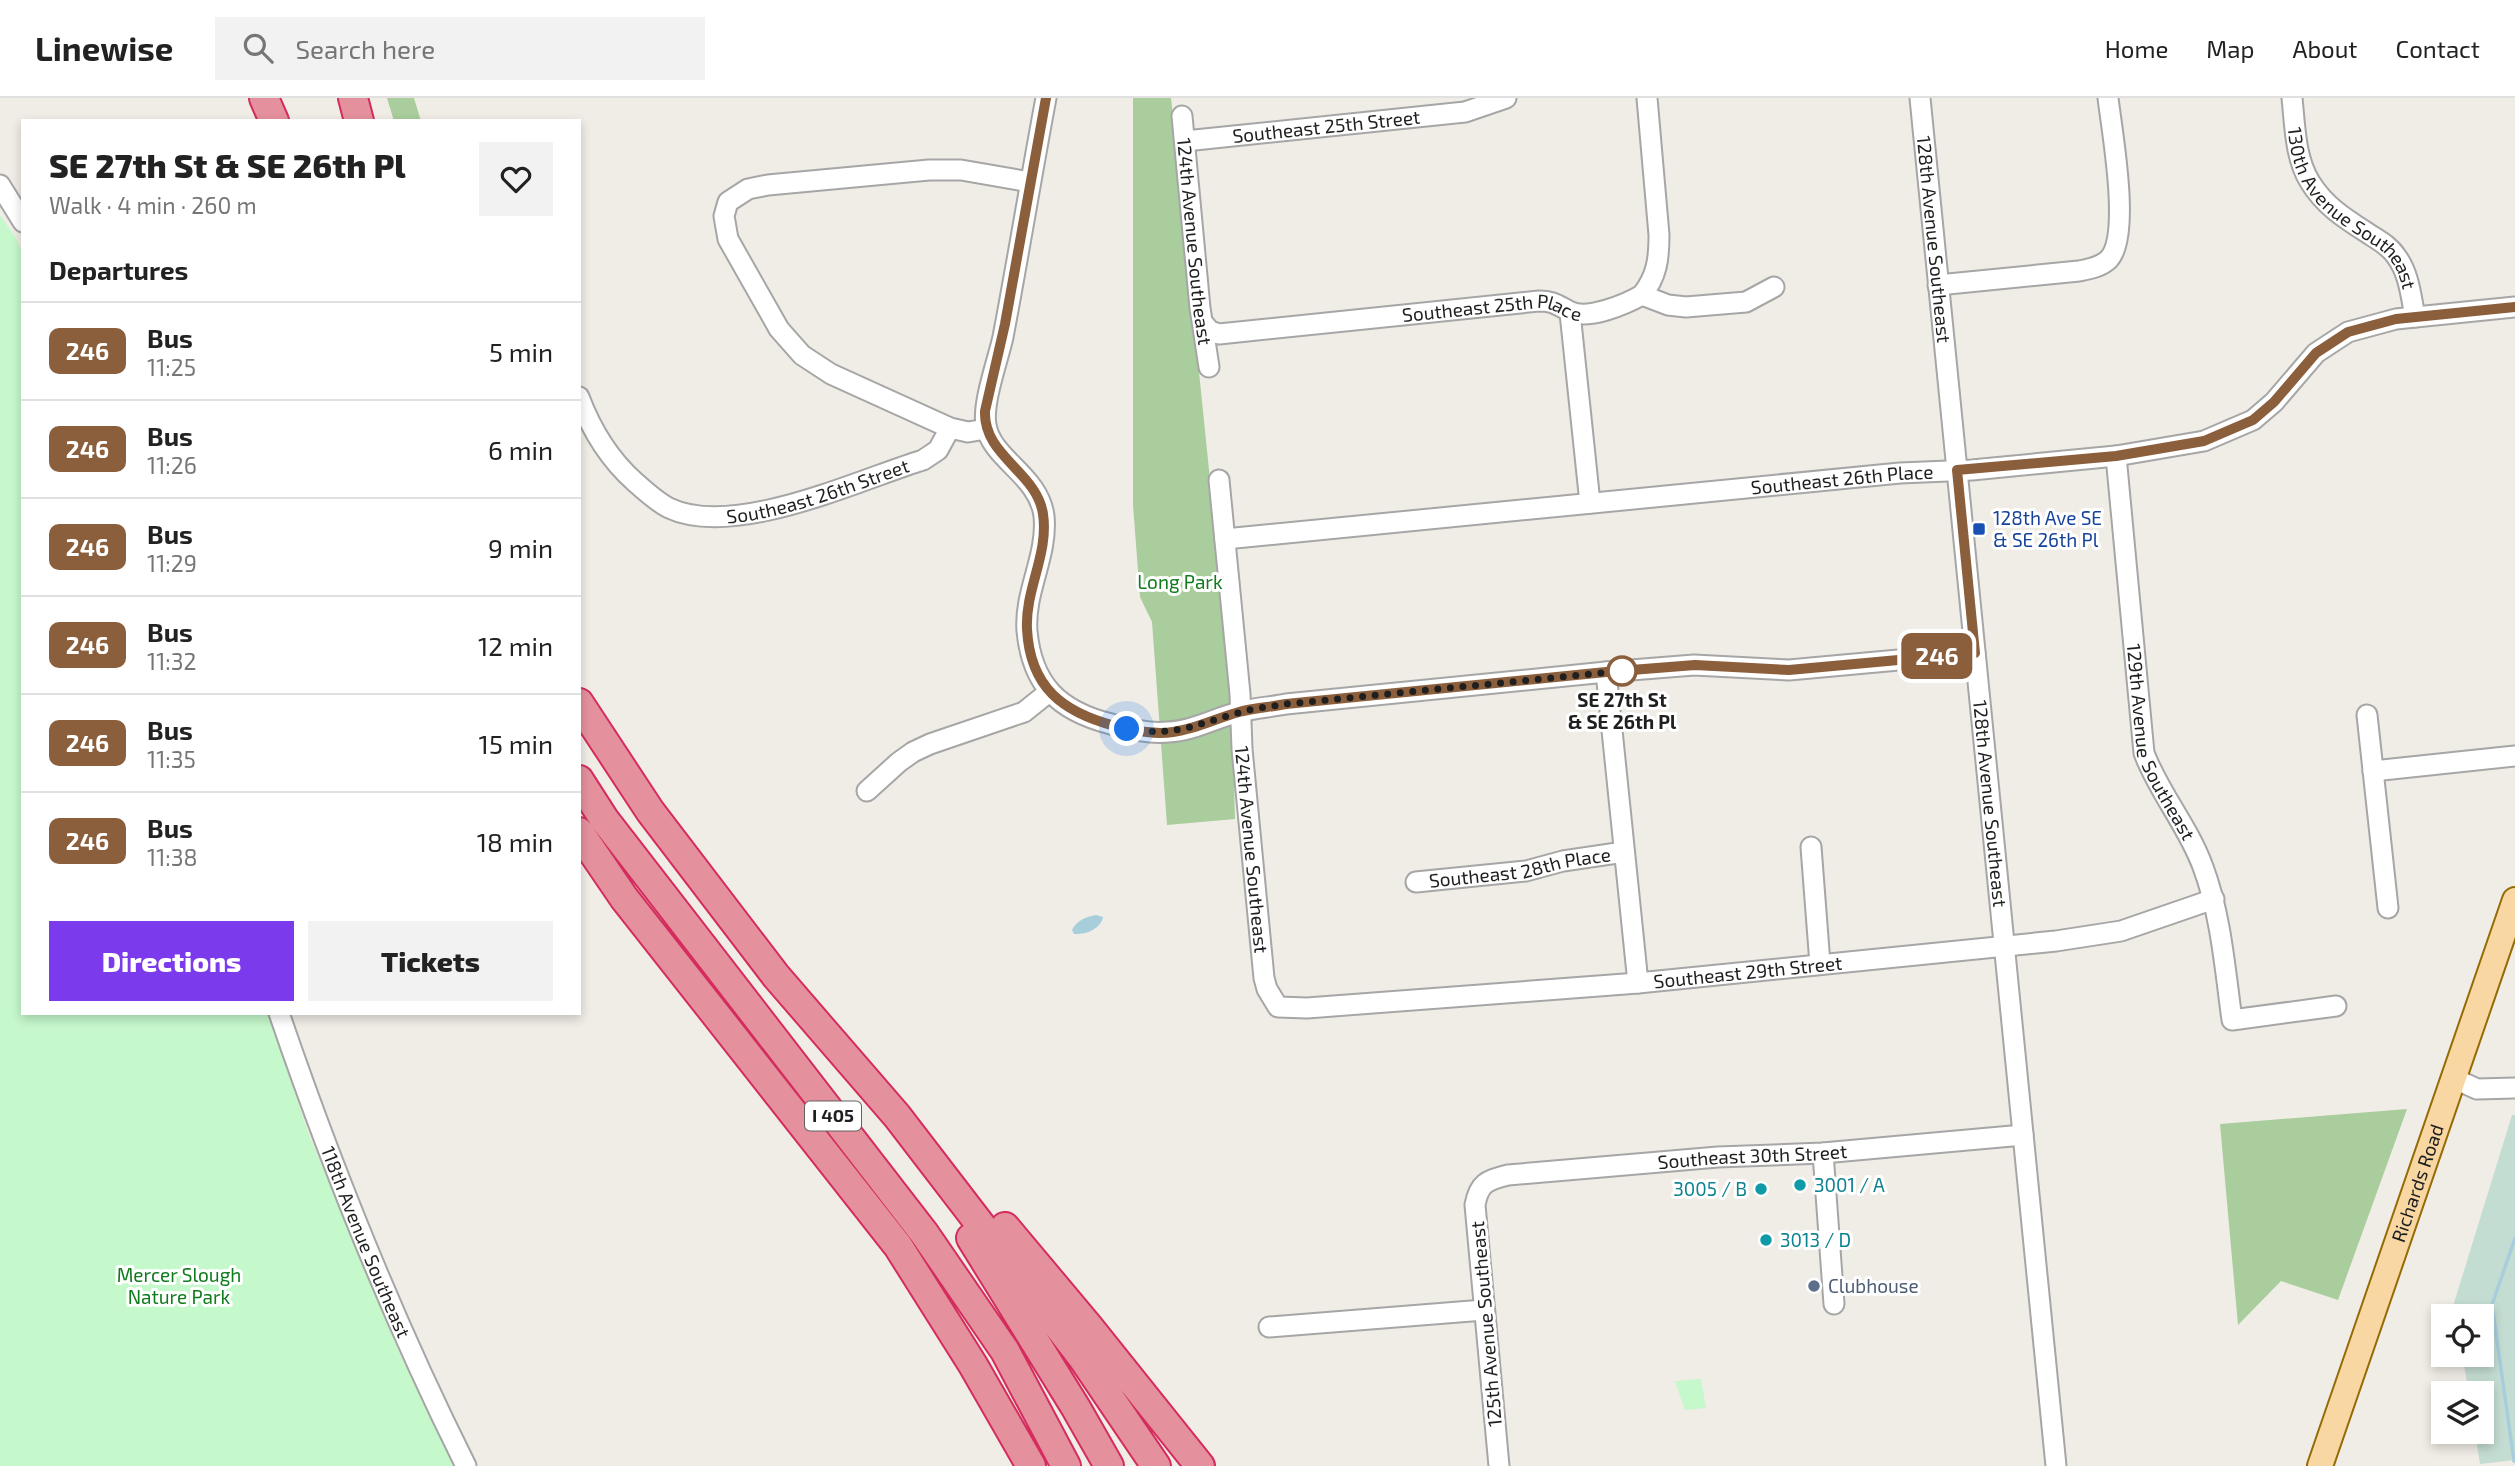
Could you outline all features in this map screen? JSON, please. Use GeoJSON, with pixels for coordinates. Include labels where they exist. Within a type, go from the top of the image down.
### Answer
{"type":"FeatureCollection","features":[{"type":"Feature","properties":{"kind":"highway"},"geometry":{"type":"LineString","coordinates":[[263,98],[270,119]]}},
{"type":"Feature","properties":{"kind":"highway"},"geometry":{"type":"LineString","coordinates":[[353,98],[358,119]]}},
{"type":"Feature","properties":{"kind":"highway","name":"I 405"},"geometry":{"type":"LineString","coordinates":[[581,706],[650,811],[776,976],[897,1116],[1082,1357],[1156,1466]]}},
{"type":"Feature","properties":{"kind":"highway","name":"I 405"},"geometry":{"type":"LineString","coordinates":[[581,783],[604,819],[930,1243],[1005,1351],[1066,1466]]}},
{"type":"Feature","properties":{"kind":"highway"},"geometry":{"type":"LineString","coordinates":[[581,835],[625,898],[898,1246],[973,1365],[1031,1466]]}},
{"type":"Feature","properties":{"kind":"highway"},"geometry":{"type":"LineString","coordinates":[[843,1056],[964,1179],[1088,1326],[1200,1466]]}},
{"type":"Feature","properties":{"kind":"highway"},"geometry":{"type":"LineString","coordinates":[[897,1116],[1109,1466]]}},
{"type":"Feature","properties":{"kind":"highway"},"geometry":{"type":"LineString","coordinates":[[1088,1326],[1215,1466]]}},
{"type":"Feature","properties":{"kind":"highway"},"geometry":{"type":"LineString","coordinates":[[973,1365],[1015,1466]]}},
{"type":"Feature","properties":{"kind":"main road","name":"Richards Road"},"geometry":{"type":"LineString","coordinates":[[2320,1466],[2515,900]]}},
{"type":"Feature","properties":{"kind":"main road"},"geometry":{"type":"LineString","coordinates":[[2335,1466],[2344,1398]]}},
{"type":"Feature","properties":{"kind":"street"},"geometry":{"type":"LineString","coordinates":[[1046,98],[1005,324],[985,411],[986,429],[995,447],[1020,473],[1041,502],[1044,546],[1031,595],[1027,629],[1033,663],[1049,692],[1064,706],[1081,715],[1149,733],[1187,729],[1240,712],[1286,704],[1606,672],[1705,664],[1789,670],[1975,653]]}},
{"type":"Feature","properties":{"kind":"street","name":"Southeast 25th Street"},"geometry":{"type":"LineString","coordinates":[[1185,141],[1465,112],[1506,98]]}},
{"type":"Feature","properties":{"kind":"street"},"geometry":{"type":"LineString","coordinates":[[1647,98],[1659,257],[1655,275],[1642,295],[1668,305],[1686,307],[1746,302],[1774,287]]}},
{"type":"Feature","properties":{"kind":"street","name":"128th Avenue Southeast"},"geometry":{"type":"LineString","coordinates":[[1920,98],[2056,1466]]}},
{"type":"Feature","properties":{"kind":"street"},"geometry":{"type":"LineString","coordinates":[[1938,285],[2079,271],[2093,268],[2109,258],[2117,242],[2119,230],[2119,198],[2108,98]]}},
{"type":"Feature","properties":{"kind":"street","name":"130th Avenue Southeast"},"geometry":{"type":"LineString","coordinates":[[2292,98],[2298,146],[2310,181],[2323,200],[2339,215],[2383,243],[2395,254],[2406,274],[2415,317]]}},
{"type":"Feature","properties":{"kind":"street","name":"124th Avenue Southeast"},"geometry":{"type":"LineString","coordinates":[[1182,116],[1200,308],[1209,367]]}},
{"type":"Feature","properties":{"kind":"street"},"geometry":{"type":"LineString","coordinates":[[986,429],[968,432],[950,428],[831,374],[802,355],[779,329],[727,239],[724,216],[728,202],[736,194],[768,185],[929,170],[961,170],[1030,182]]}},
{"type":"Feature","properties":{"kind":"street"},"geometry":{"type":"LineString","coordinates":[[0,185],[21,219]]}},
{"type":"Feature","properties":{"kind":"street","name":"Southeast 25th Place"},"geometry":{"type":"LineString","coordinates":[[1204,324],[1210,331],[1219,334],[1539,301],[1557,303],[1570,313],[1608,311],[1626,305],[1642,295]]}},
{"type":"Feature","properties":{"kind":"street"},"geometry":{"type":"LineString","coordinates":[[2415,317],[2515,307]]}},
{"type":"Feature","properties":{"kind":"street"},"geometry":{"type":"LineString","coordinates":[[1570,313],[1590,503]]}},
{"type":"Feature","properties":{"kind":"street","name":"Southeast 26th Place"},"geometry":{"type":"LineString","coordinates":[[1225,539],[1900,473],[2116,456],[2188,444],[2228,432],[2253,420],[2274,402],[2316,353],[2332,341],[2368,325],[2415,317]]}},
{"type":"Feature","properties":{"kind":"street","name":"Southeast 26th Street"},"geometry":{"type":"LineString","coordinates":[[581,402],[608,454],[629,477],[670,508],[692,514],[733,517],[785,506],[923,460],[938,450],[950,428]]}},
{"type":"Feature","properties":{"kind":"street","name":"129th Avenue Southeast"},"geometry":{"type":"LineString","coordinates":[[2116,456],[2144,753],[2149,767],[2185,827],[2203,865],[2214,899],[2232,1020],[2336,1006]]}},
{"type":"Feature","properties":{"kind":"street","name":"124th Avenue Southeast"},"geometry":{"type":"LineString","coordinates":[[1219,480],[1264,978],[1278,1007]]}},
{"type":"Feature","properties":{"kind":"street"},"geometry":{"type":"LineString","coordinates":[[1606,672],[1638,982]]}},
{"type":"Feature","properties":{"kind":"street"},"geometry":{"type":"LineString","coordinates":[[867,792],[898,762],[913,752],[1024,712],[1049,692]]}},
{"type":"Feature","properties":{"kind":"street"},"geometry":{"type":"LineString","coordinates":[[2367,715],[2388,908]]}},
{"type":"Feature","properties":{"kind":"street"},"geometry":{"type":"LineString","coordinates":[[2373,771],[2515,756]]}},
{"type":"Feature","properties":{"kind":"street"},"geometry":{"type":"LineString","coordinates":[[1811,847],[1820,964]]}},
{"type":"Feature","properties":{"kind":"street","name":"Southeast 28th Place"},"geometry":{"type":"LineString","coordinates":[[1416,882],[1526,871],[1563,860],[1624,852]]}},
{"type":"Feature","properties":{"kind":"street","name":"Southeast 29th Street"},"geometry":{"type":"LineString","coordinates":[[1278,1007],[1307,1008],[1638,982],[2004,947],[2121,931],[2214,899]]}},
{"type":"Feature","properties":{"kind":"street","name":"118th Avenue Southeast"},"geometry":{"type":"LineString","coordinates":[[280,1015],[359,1230],[466,1466]]}},
{"type":"Feature","properties":{"kind":"street"},"geometry":{"type":"LineString","coordinates":[[2455,1079],[2477,1089],[2515,1088]]}},
{"type":"Feature","properties":{"kind":"street","name":"Southeast 30th Street"},"geometry":{"type":"LineString","coordinates":[[1483,1184],[1492,1178],[1508,1175],[1718,1157],[1823,1153],[2023,1135]]}},
{"type":"Feature","properties":{"kind":"street"},"geometry":{"type":"LineString","coordinates":[[1823,1153],[1834,1304]]}},
{"type":"Feature","properties":{"kind":"street","name":"125th Avenue Southeast"},"geometry":{"type":"LineString","coordinates":[[1483,1184],[1477,1193],[1475,1205],[1499,1466]]}},
{"type":"Feature","properties":{"kind":"street"},"geometry":{"type":"LineString","coordinates":[[1269,1327],[1484,1310]]}},
{"type":"Feature","properties":{"kind":"green space"},"geometry":{"type":"Polygon","coordinates":[[[387,98],[414,98],[420,119],[393,119],[387,98]]]}},
{"type":"Feature","properties":{"kind":"green space","name":"Long Park"},"geometry":{"type":"Polygon","coordinates":[[[1133,98],[1171,98],[1231,685],[1235,819],[1167,825],[1152,622],[1140,597],[1133,505],[1133,98]]]}},
{"type":"Feature","properties":{"kind":"green space","name":"Mercer Slough Nature Park"},"geometry":{"type":"Polygon","coordinates":[[[0,215],[21,249],[21,1015],[269,1015],[309,1135],[401,1357],[454,1466],[0,1466],[0,215]]]}},
{"type":"Feature","properties":{"kind":"green space"},"geometry":{"type":"Polygon","coordinates":[[[2407,1109],[2338,1300],[2281,1281],[2238,1325],[2220,1124],[2407,1109]]]}},
{"type":"Feature","properties":{"kind":"green space"},"geometry":{"type":"Polygon","coordinates":[[[2512,1115],[2515,1115],[2515,1460],[2480,1464],[2477,1444],[2494,1444],[2494,1381],[2467,1381],[2464,1367],[2494,1367],[2494,1304],[2454,1303],[2512,1115]]]}},
{"type":"Feature","properties":{"kind":"green space"},"geometry":{"type":"Polygon","coordinates":[[[1701,1379],[1706,1408],[1685,1410],[1675,1381],[1701,1379]]]}},
{"type":"Feature","properties":{"kind":"water"},"geometry":{"type":"Polygon","coordinates":[[[1096,915],[1103,917],[1096,928],[1074,934],[1072,930],[1076,924],[1096,915]]]}},
{"type":"Feature","properties":{"kind":"waterway"},"geometry":{"type":"LineString","coordinates":[[2514,1461],[2492,1305],[2515,1238]]}},
{"type":"Feature","properties":{"kind":"bus line","name":"246"},"geometry":{"type":"LineString","coordinates":[[1046,98],[1005,324],[985,411],[986,426],[995,447],[1035,491],[1044,515],[1044,546],[1031,595],[1027,629],[1033,663],[1040,678],[1049,692],[1064,706],[1081,715],[1103,723],[1149,733],[1187,729],[1240,712],[1286,704],[1606,672],[1705,664],[1789,670],[1975,653],[1957,470],[2116,456],[2204,441],[2253,420],[2274,402],[2316,353],[2348,332],[2396,319],[2515,307]]}},
{"type":"Feature","properties":{"kind":"place","name":"128th Ave SE & SE 26th Pl"},"geometry":{"type":"Point","coordinates":[1979,529]}},
{"type":"Feature","properties":{"kind":"place","name":"SE 27th St & SE 26th Pl"},"geometry":{"type":"Point","coordinates":[1622,671]}},
{"type":"Feature","properties":{"kind":"place","name":"3001 / A"},"geometry":{"type":"Point","coordinates":[1800,1185]}},
{"type":"Feature","properties":{"kind":"place","name":"3005 / B"},"geometry":{"type":"Point","coordinates":[1761,1189]}},
{"type":"Feature","properties":{"kind":"place","name":"3013 / D"},"geometry":{"type":"Point","coordinates":[1766,1240]}},
{"type":"Feature","properties":{"kind":"place","name":"Clubhouse"},"geometry":{"type":"Point","coordinates":[1814,1286]}},
{"type":"Feature","properties":{"kind":"route"},"geometry":{"type":"LineString","coordinates":[[1127,729],[1149,733],[1170,732],[1240,712],[1286,704],[1622,671]]}}]}
